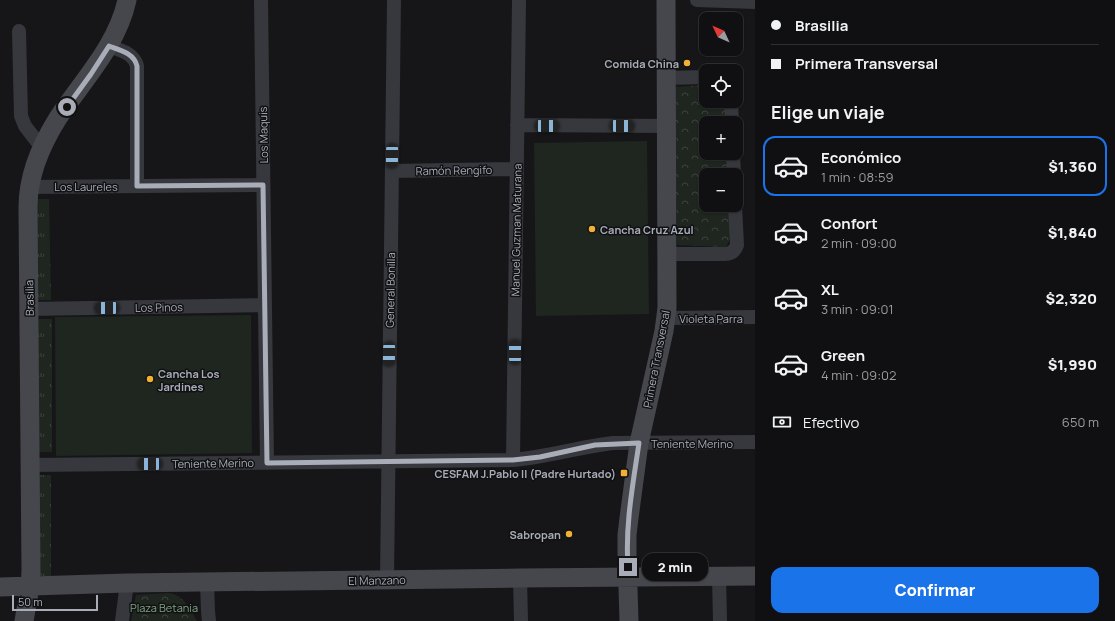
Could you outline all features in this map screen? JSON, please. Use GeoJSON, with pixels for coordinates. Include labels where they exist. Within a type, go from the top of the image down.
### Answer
{"type":"FeatureCollection","features":[{"type":"Feature","properties":{"kind":"street","name":"Brasilia"},"geometry":{"type":"LineString","coordinates":[[24,621],[30,586],[31,542],[29,186],[42,148],[59,117],[91,74],[109,46],[120,22],[127,0]]}},
{"type":"Feature","properties":{"kind":"street","name":"Los Maquis"},"geometry":{"type":"LineString","coordinates":[[261,0],[267,463]]}},
{"type":"Feature","properties":{"kind":"street","name":"General Bonilla"},"geometry":{"type":"LineString","coordinates":[[386,580],[394,0]]}},
{"type":"Feature","properties":{"kind":"street","name":"Manuel Guzman Maturana"},"geometry":{"type":"LineString","coordinates":[[513,460],[518,0]]}},
{"type":"Feature","properties":{"kind":"street","name":"Primera Transversal"},"geometry":{"type":"LineString","coordinates":[[629,621],[627,535],[639,443],[664,331],[668,299],[666,0]]}},
{"type":"Feature","properties":{"kind":"street"},"geometry":{"type":"LineString","coordinates":[[697,0],[755,2]]}},
{"type":"Feature","properties":{"kind":"street"},"geometry":{"type":"LineString","coordinates":[[19,31],[21,116],[25,126],[42,148]]}},
{"type":"Feature","properties":{"kind":"street"},"geometry":{"type":"LineString","coordinates":[[109,46],[132,56],[135,59],[137,66],[137,186]]}},
{"type":"Feature","properties":{"kind":"street"},"geometry":{"type":"LineString","coordinates":[[666,78],[699,77]]}},
{"type":"Feature","properties":{"kind":"street"},"geometry":{"type":"LineString","coordinates":[[517,125],[667,126]]}},
{"type":"Feature","properties":{"kind":"street","name":"Ramón Rengifo"},"geometry":{"type":"LineString","coordinates":[[392,171],[517,169]]}},
{"type":"Feature","properties":{"kind":"street","name":"Los Laureles"},"geometry":{"type":"LineString","coordinates":[[29,186],[263,185]]}},
{"type":"Feature","properties":{"kind":"street"},"geometry":{"type":"LineString","coordinates":[[667,254],[731,253],[737,245],[736,212]]}},
{"type":"Feature","properties":{"kind":"street","name":"Los Pinos"},"geometry":{"type":"LineString","coordinates":[[29,309],[265,305]]}},
{"type":"Feature","properties":{"kind":"street","name":"Violeta Parra"},"geometry":{"type":"LineString","coordinates":[[666,318],[755,317]]}},
{"type":"Feature","properties":{"kind":"street","name":"Teniente Merino"},"geometry":{"type":"LineString","coordinates":[[30,465],[513,460],[540,457],[595,445],[755,442]]}},
{"type":"Feature","properties":{"kind":"street"},"geometry":{"type":"LineString","coordinates":[[719,576],[720,621]]}},
{"type":"Feature","properties":{"kind":"street","name":"El Manzano"},"geometry":{"type":"LineString","coordinates":[[0,587],[127,583],[755,576]]}},
{"type":"Feature","properties":{"kind":"street"},"geometry":{"type":"LineString","coordinates":[[520,578],[521,621]]}},
{"type":"Feature","properties":{"kind":"street"},"geometry":{"type":"LineString","coordinates":[[122,621],[127,583]]}},
{"type":"Feature","properties":{"kind":"street"},"geometry":{"type":"LineString","coordinates":[[207,583],[209,621]]}},
{"type":"Feature","properties":{"kind":"green space"},"geometry":{"type":"Polygon","coordinates":[[[699,85],[699,108],[727,108],[727,116],[699,116],[699,160],[728,160],[729,168],[699,168],[699,212],[730,212],[730,239],[726,247],[677,245],[674,87],[699,85]]]}},
{"type":"Feature","properties":{"kind":"green space","name":"Cancha Cruz Azul"},"geometry":{"type":"Polygon","coordinates":[[[647,141],[649,314],[536,316],[534,143],[647,141]]]}},
{"type":"Feature","properties":{"kind":"green space"},"geometry":{"type":"Polygon","coordinates":[[[36,199],[49,199],[51,300],[38,300],[36,199]]]}},
{"type":"Feature","properties":{"kind":"green space","name":"Cancha Los Jardines"},"geometry":{"type":"Polygon","coordinates":[[[251,315],[252,453],[56,456],[55,317],[251,315]]]}},
{"type":"Feature","properties":{"kind":"green space"},"geometry":{"type":"Polygon","coordinates":[[[38,319],[52,319],[52,452],[38,452],[38,319]]]}},
{"type":"Feature","properties":{"kind":"green space"},"geometry":{"type":"Polygon","coordinates":[[[37,475],[51,475],[51,576],[37,576],[37,475]]]}},
{"type":"Feature","properties":{"kind":"green space","name":"Plaza Betania"},"geometry":{"type":"Polygon","coordinates":[[[169,593],[183,600],[197,621],[131,621],[136,595],[169,593]]]}},
{"type":"Feature","properties":{"kind":"place","name":"Comida China"},"geometry":{"type":"Point","coordinates":[687,63]}},
{"type":"Feature","properties":{"kind":"place","name":"Cancha Cruz Azul"},"geometry":{"type":"Point","coordinates":[592,229]}},
{"type":"Feature","properties":{"kind":"place","name":"Cancha Los Jardines"},"geometry":{"type":"Point","coordinates":[150,379]}},
{"type":"Feature","properties":{"kind":"place","name":"CESFAM J.Pablo II (Padre Hurtado)"},"geometry":{"type":"Point","coordinates":[624,473]}},
{"type":"Feature","properties":{"kind":"place","name":"Sabropan"},"geometry":{"type":"Point","coordinates":[569,534]}},
{"type":"Feature","properties":{"kind":"route"},"geometry":{"type":"LineString","coordinates":[[67,107],[109,46],[128,53],[135,59],[137,66],[137,186],[263,185],[267,463],[513,460],[540,457],[595,445],[639,443],[627,535],[628,567]]}}]}
